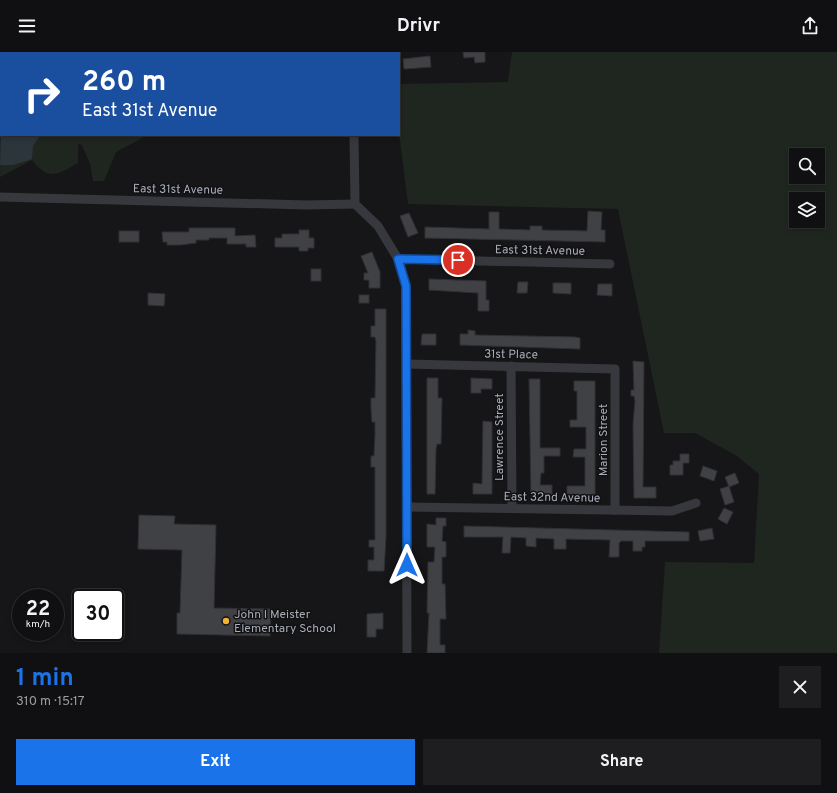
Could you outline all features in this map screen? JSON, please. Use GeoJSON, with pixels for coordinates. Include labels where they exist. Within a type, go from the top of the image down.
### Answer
{"type":"FeatureCollection","features":[{"type":"Feature","properties":{"kind":"street"},"geometry":{"type":"LineString","coordinates":[[354,136],[355,204],[378,226],[398,259],[406,286],[407,653]]}},
{"type":"Feature","properties":{"kind":"street","name":"East 31st Avenue"},"geometry":{"type":"LineString","coordinates":[[0,197],[307,205],[355,204]]}},
{"type":"Feature","properties":{"kind":"street","name":"East 31st Avenue"},"geometry":{"type":"LineString","coordinates":[[398,259],[610,264]]}},
{"type":"Feature","properties":{"kind":"street","name":"31st Place"},"geometry":{"type":"LineString","coordinates":[[407,364],[614,369]]}},
{"type":"Feature","properties":{"kind":"street","name":"Lawrence Street"},"geometry":{"type":"LineString","coordinates":[[511,366],[512,508]]}},
{"type":"Feature","properties":{"kind":"street","name":"Marion Street"},"geometry":{"type":"LineString","coordinates":[[614,369],[615,510]]}},
{"type":"Feature","properties":{"kind":"street","name":"East 32nd Avenue"},"geometry":{"type":"LineString","coordinates":[[407,507],[672,511],[696,503]]}},
{"type":"Feature","properties":{"kind":"shaded area"},"geometry":{"type":"Polygon","coordinates":[[[512,52],[837,52],[837,653],[659,653],[665,562],[754,563],[759,474],[737,456],[695,433],[664,433],[618,209],[408,204],[400,136],[400,84],[508,82],[512,52]]]}},
{"type":"Feature","properties":{"kind":"shaded area"},"geometry":{"type":"Polygon","coordinates":[[[1,136],[146,136],[116,152],[104,181],[93,181],[90,164],[82,145],[78,144],[78,163],[65,171],[54,174],[48,173],[38,167],[32,160],[0,177],[1,136]]]}},
{"type":"Feature","properties":{"kind":"shaded area"},"geometry":{"type":"Polygon","coordinates":[[[1,136],[39,136],[33,146],[32,159],[13,165],[0,165],[1,136]]]}},
{"type":"Feature","properties":{"kind":"building"},"geometry":{"type":"Polygon","coordinates":[[[463,52],[485,52],[485,62],[475,63],[474,57],[464,58],[463,52]]]}},
{"type":"Feature","properties":{"kind":"building"},"geometry":{"type":"Polygon","coordinates":[[[430,56],[431,67],[404,69],[403,59],[430,56]]]}},
{"type":"Feature","properties":{"kind":"building"},"geometry":{"type":"Polygon","coordinates":[[[588,211],[602,212],[601,230],[605,230],[605,242],[425,238],[425,227],[489,229],[489,212],[499,212],[499,229],[530,230],[530,226],[542,226],[542,230],[587,231],[588,211]]]}},
{"type":"Feature","properties":{"kind":"building"},"geometry":{"type":"Polygon","coordinates":[[[409,213],[418,233],[408,237],[400,216],[409,213]]]}},
{"type":"Feature","properties":{"kind":"building"},"geometry":{"type":"Polygon","coordinates":[[[189,228],[235,228],[235,236],[255,235],[256,247],[246,247],[246,244],[227,244],[227,238],[209,238],[209,240],[196,240],[196,243],[180,245],[167,245],[167,242],[163,242],[162,232],[189,232],[189,228]]]}},
{"type":"Feature","properties":{"kind":"building"},"geometry":{"type":"Polygon","coordinates":[[[299,230],[309,230],[309,238],[314,238],[314,248],[308,248],[308,251],[299,251],[299,247],[275,247],[275,238],[282,238],[282,234],[299,234],[299,230]]]}},
{"type":"Feature","properties":{"kind":"building"},"geometry":{"type":"Polygon","coordinates":[[[119,231],[139,231],[139,242],[119,242],[119,231]]]}},
{"type":"Feature","properties":{"kind":"building"},"geometry":{"type":"Polygon","coordinates":[[[372,252],[380,272],[380,288],[369,288],[369,280],[364,280],[364,273],[368,273],[361,256],[372,252]]]}},
{"type":"Feature","properties":{"kind":"building"},"geometry":{"type":"Polygon","coordinates":[[[311,269],[321,269],[321,281],[311,281],[311,269]]]}},
{"type":"Feature","properties":{"kind":"building"},"geometry":{"type":"Polygon","coordinates":[[[429,279],[486,281],[486,300],[489,300],[489,311],[478,311],[478,293],[429,290],[429,279]]]}},
{"type":"Feature","properties":{"kind":"building"},"geometry":{"type":"Polygon","coordinates":[[[518,282],[528,282],[527,293],[517,293],[518,282]]]}},
{"type":"Feature","properties":{"kind":"building"},"geometry":{"type":"Polygon","coordinates":[[[553,283],[571,283],[571,294],[553,293],[553,283]]]}},
{"type":"Feature","properties":{"kind":"building"},"geometry":{"type":"Polygon","coordinates":[[[598,284],[612,284],[612,296],[597,295],[598,284]]]}},
{"type":"Feature","properties":{"kind":"building"},"geometry":{"type":"Polygon","coordinates":[[[148,293],[165,294],[164,306],[148,305],[148,293]]]}},
{"type":"Feature","properties":{"kind":"building"},"geometry":{"type":"Polygon","coordinates":[[[359,295],[369,295],[369,303],[359,303],[359,295]]]}},
{"type":"Feature","properties":{"kind":"building"},"geometry":{"type":"Polygon","coordinates":[[[375,309],[386,309],[386,537],[384,571],[368,571],[368,560],[374,560],[374,547],[369,547],[369,540],[375,540],[375,467],[371,467],[371,456],[374,456],[375,422],[372,422],[371,398],[375,398],[376,341],[375,337],[371,337],[371,326],[375,326],[375,309]]]}},
{"type":"Feature","properties":{"kind":"building"},"geometry":{"type":"Polygon","coordinates":[[[468,330],[475,331],[475,335],[575,337],[580,338],[580,349],[460,345],[460,334],[468,334],[468,330]]]}},
{"type":"Feature","properties":{"kind":"building"},"geometry":{"type":"Polygon","coordinates":[[[422,334],[436,334],[436,345],[421,345],[422,334]]]}},
{"type":"Feature","properties":{"kind":"building"},"geometry":{"type":"Polygon","coordinates":[[[633,361],[644,362],[643,487],[656,487],[656,498],[634,498],[633,424],[635,401],[634,396],[631,396],[631,390],[634,390],[633,361]]]}},
{"type":"Feature","properties":{"kind":"building"},"geometry":{"type":"Polygon","coordinates":[[[427,378],[438,378],[438,398],[442,398],[441,444],[437,444],[436,449],[435,494],[427,494],[427,378]]]}},
{"type":"Feature","properties":{"kind":"building"},"geometry":{"type":"Polygon","coordinates":[[[471,378],[492,379],[492,389],[481,389],[481,393],[471,393],[471,378]]]}},
{"type":"Feature","properties":{"kind":"building"},"geometry":{"type":"Polygon","coordinates":[[[529,379],[540,379],[540,448],[560,448],[560,456],[544,456],[544,473],[541,473],[540,485],[552,485],[552,495],[531,495],[529,379]]]}},
{"type":"Feature","properties":{"kind":"building"},"geometry":{"type":"Polygon","coordinates":[[[574,381],[595,381],[595,496],[567,495],[567,486],[585,486],[585,457],[573,457],[574,449],[586,449],[586,427],[570,427],[570,420],[577,420],[577,391],[574,391],[574,381]]]}},
{"type":"Feature","properties":{"kind":"building"},"geometry":{"type":"Polygon","coordinates":[[[483,421],[492,422],[492,494],[473,494],[473,483],[482,484],[483,421]]]}},
{"type":"Feature","properties":{"kind":"building"},"geometry":{"type":"Polygon","coordinates":[[[680,454],[689,454],[689,463],[683,463],[683,475],[670,475],[670,465],[673,465],[673,461],[680,461],[680,454]]]}},
{"type":"Feature","properties":{"kind":"building"},"geometry":{"type":"Polygon","coordinates":[[[703,466],[717,471],[714,481],[700,476],[703,466]]]}},
{"type":"Feature","properties":{"kind":"building"},"geometry":{"type":"Polygon","coordinates":[[[735,473],[739,483],[729,487],[725,477],[735,473]]]}},
{"type":"Feature","properties":{"kind":"building"},"geometry":{"type":"Polygon","coordinates":[[[729,486],[734,502],[725,505],[720,489],[729,486]]]}},
{"type":"Feature","properties":{"kind":"building"},"geometry":{"type":"Polygon","coordinates":[[[724,508],[733,512],[727,524],[718,519],[724,508]]]}},
{"type":"Feature","properties":{"kind":"building"},"geometry":{"type":"Polygon","coordinates":[[[139,515],[175,516],[174,524],[216,525],[214,608],[271,609],[270,636],[177,634],[177,613],[180,613],[182,550],[138,549],[139,515]]]}},
{"type":"Feature","properties":{"kind":"building"},"geometry":{"type":"Polygon","coordinates":[[[436,518],[446,518],[446,526],[443,526],[442,541],[446,542],[446,557],[442,557],[442,584],[445,584],[446,619],[440,619],[440,645],[445,645],[445,653],[427,653],[429,613],[427,613],[428,562],[434,562],[435,547],[427,547],[427,524],[436,525],[436,518]]]}},
{"type":"Feature","properties":{"kind":"building"},"geometry":{"type":"Polygon","coordinates":[[[464,526],[689,532],[689,541],[645,541],[645,547],[642,547],[642,551],[633,551],[633,541],[621,541],[619,543],[619,557],[609,557],[610,540],[566,539],[566,549],[554,549],[554,539],[536,538],[536,547],[526,546],[526,538],[511,537],[510,553],[502,553],[503,537],[464,537],[464,526]]]}},
{"type":"Feature","properties":{"kind":"building"},"geometry":{"type":"Polygon","coordinates":[[[712,528],[714,539],[700,541],[698,531],[712,528]]]}},
{"type":"Feature","properties":{"kind":"building"},"geometry":{"type":"Polygon","coordinates":[[[383,613],[383,629],[376,629],[376,637],[367,637],[367,614],[383,613]]]}},
{"type":"Feature","properties":{"kind":"place","name":"John I Meister Elementary School"},"geometry":{"type":"Point","coordinates":[226,621]}},
{"type":"Feature","properties":{"kind":"route"},"geometry":{"type":"LineString","coordinates":[[407,565],[406,286],[398,259],[458,260]]}}]}
